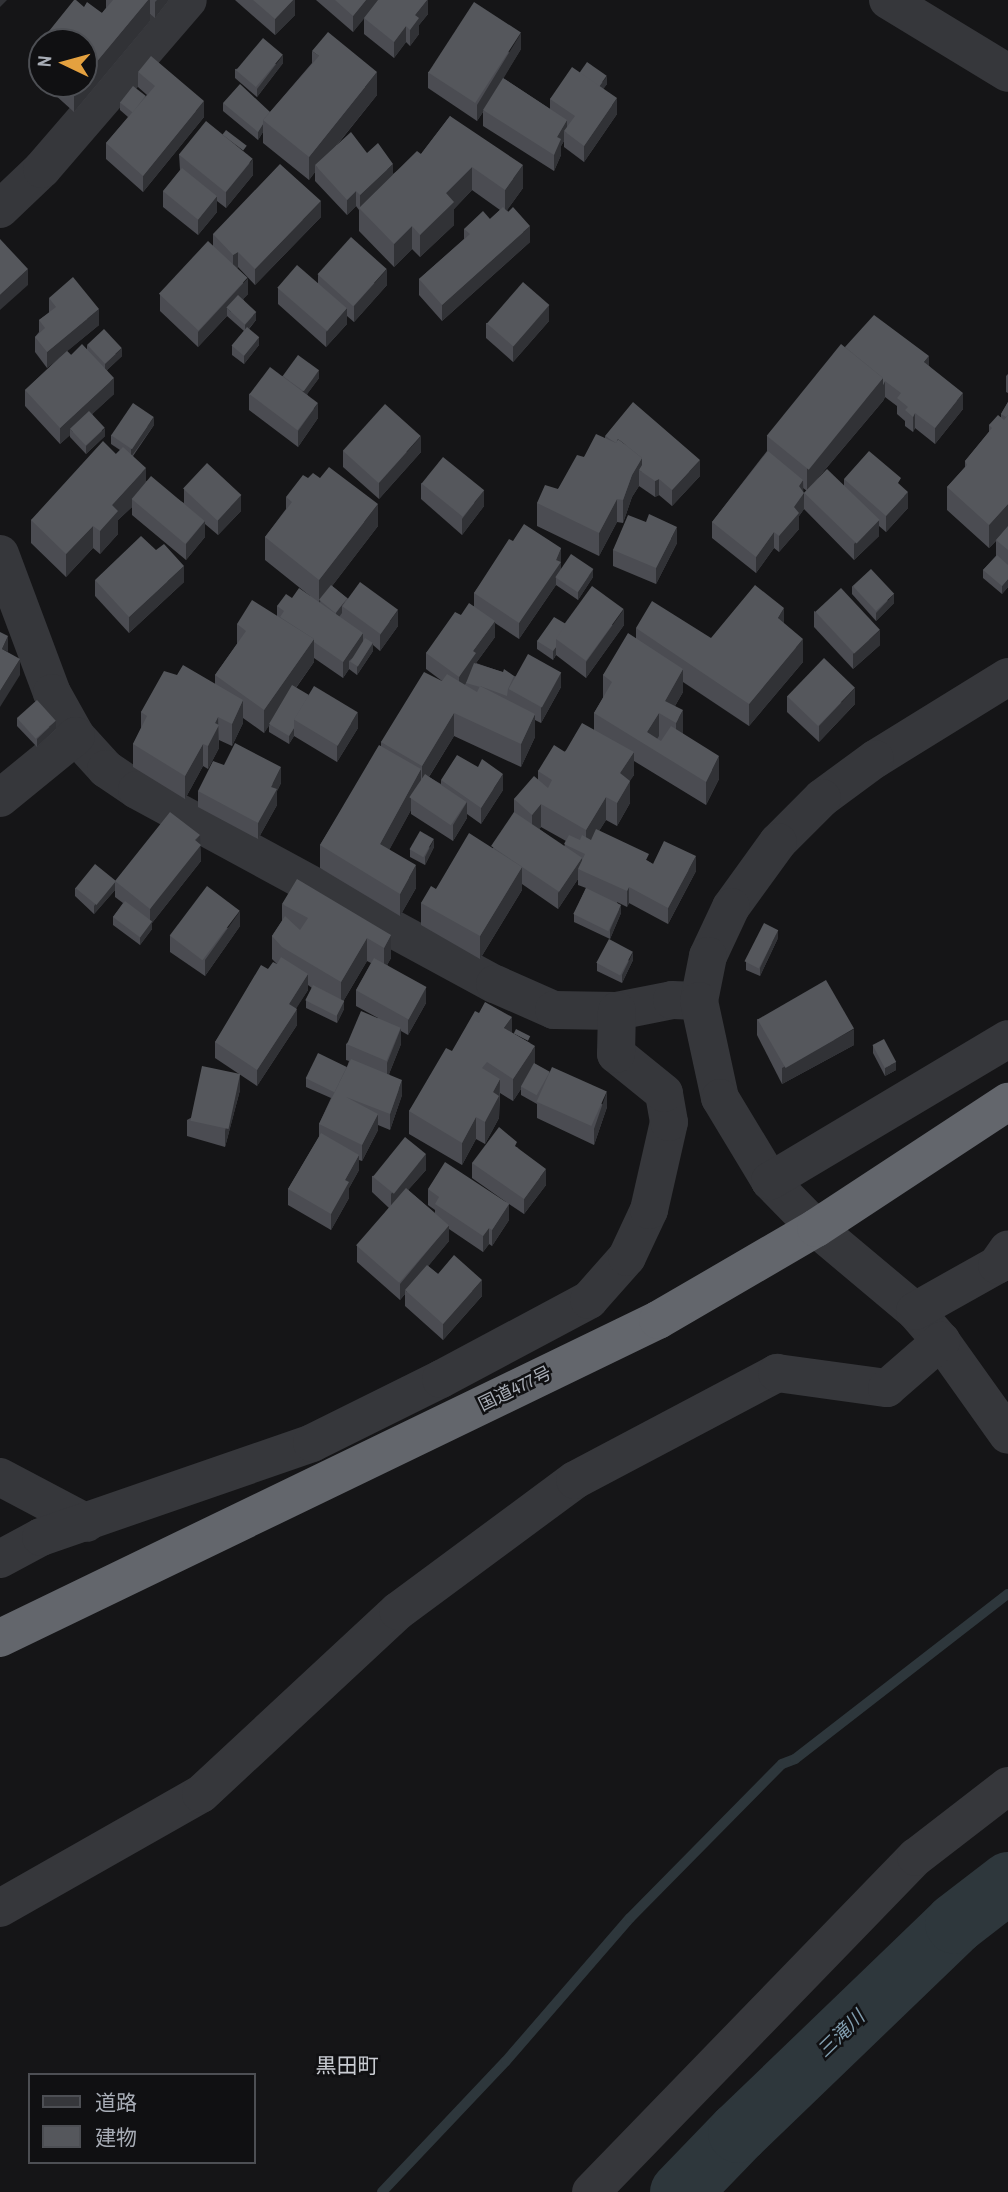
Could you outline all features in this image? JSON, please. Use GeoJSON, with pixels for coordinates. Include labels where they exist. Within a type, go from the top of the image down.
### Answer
{"type":"FeatureCollection","features":[{"type":"Feature","properties":{"kind":"highway","name":"国道477号"},"geometry":{"type":"LineString","coordinates":[[0,1638],[658,1320],[816,1228],[1008,1102]]}},
{"type":"Feature","properties":{"kind":"street"},"geometry":{"type":"LineString","coordinates":[[0,209],[42,169],[188,0]]}},
{"type":"Feature","properties":{"kind":"street"},"geometry":{"type":"LineString","coordinates":[[888,0],[1008,73]]}},
{"type":"Feature","properties":{"kind":"street"},"geometry":{"type":"LineString","coordinates":[[0,554],[52,693],[76,736],[106,769],[137,790],[495,984],[554,1010],[617,1012],[672,1000],[699,1001]]}},
{"type":"Feature","properties":{"kind":"street"},"geometry":{"type":"LineString","coordinates":[[1008,677],[875,759],[822,798],[778,842],[732,907],[708,957],[699,1001],[720,1098],[770,1181],[816,1228],[915,1311],[941,1341],[1008,1435]]}},
{"type":"Feature","properties":{"kind":"street"},"geometry":{"type":"LineString","coordinates":[[0,798],[76,736]]}},
{"type":"Feature","properties":{"kind":"street"},"geometry":{"type":"LineString","coordinates":[[0,1559],[41,1537],[312,1443],[442,1380],[589,1300],[627,1257],[643,1222],[669,1122],[664,1093],[616,1054],[617,1012]]}},
{"type":"Feature","properties":{"kind":"street"},"geometry":{"type":"LineString","coordinates":[[770,1181],[1008,1039]]}},
{"type":"Feature","properties":{"kind":"street"},"geometry":{"type":"LineString","coordinates":[[915,1311],[997,1265],[1008,1249]]}},
{"type":"Feature","properties":{"kind":"street"},"geometry":{"type":"LineString","coordinates":[[0,1908],[201,1794],[398,1611],[575,1480],[777,1373],[887,1388],[941,1341]]}},
{"type":"Feature","properties":{"kind":"street"},"geometry":{"type":"LineString","coordinates":[[0,1478],[87,1523]]}},
{"type":"Feature","properties":{"kind":"street"},"geometry":{"type":"LineString","coordinates":[[591,2192],[916,1857],[1008,1786]]}},
{"type":"Feature","properties":{"kind":"building"},"geometry":{"type":"Polygon","coordinates":[[[74,0],[84,7],[87,2],[102,13],[113,0],[148,0],[98,60],[98,28],[51,28],[74,0]]]}},
{"type":"Feature","properties":{"kind":"building"},"geometry":{"type":"Polygon","coordinates":[[[253,0],[293,0],[275,19],[253,0]]]}},
{"type":"Feature","properties":{"kind":"building"},"geometry":{"type":"Polygon","coordinates":[[[335,0],[366,0],[353,16],[335,0]]]}},
{"type":"Feature","properties":{"kind":"building"},"geometry":{"type":"Polygon","coordinates":[[[378,0],[427,0],[415,15],[419,18],[410,30],[406,26],[394,42],[364,18],[378,0]]]}},
{"type":"Feature","properties":{"kind":"building"},"geometry":{"type":"Polygon","coordinates":[[[474,2],[521,32],[475,103],[428,72],[474,2]]]}},
{"type":"Feature","properties":{"kind":"building"},"geometry":{"type":"Polygon","coordinates":[[[328,32],[377,72],[309,157],[263,120],[319,56],[312,51],[328,32]]]}},
{"type":"Feature","properties":{"kind":"building"},"geometry":{"type":"Polygon","coordinates":[[[263,38],[283,55],[256,87],[236,70],[263,38]]]}},
{"type":"Feature","properties":{"kind":"building"},"geometry":{"type":"Polygon","coordinates":[[[151,56],[204,101],[143,176],[106,143],[155,86],[138,72],[151,56]]]}},
{"type":"Feature","properties":{"kind":"building"},"geometry":{"type":"Polygon","coordinates":[[[587,62],[607,76],[599,86],[580,73],[587,62]]]}},
{"type":"Feature","properties":{"kind":"building"},"geometry":{"type":"Polygon","coordinates":[[[572,67],[617,98],[584,146],[564,131],[575,116],[550,99],[572,67]]]}},
{"type":"Feature","properties":{"kind":"building"},"geometry":{"type":"Polygon","coordinates":[[[503,78],[567,120],[557,137],[561,139],[554,155],[483,110],[503,78]]]}},
{"type":"Feature","properties":{"kind":"building"},"geometry":{"type":"Polygon","coordinates":[[[240,84],[270,112],[258,132],[223,103],[240,84]]]}},
{"type":"Feature","properties":{"kind":"building"},"geometry":{"type":"Polygon","coordinates":[[[133,86],[146,96],[133,112],[120,103],[133,86]]]}},
{"type":"Feature","properties":{"kind":"building"},"geometry":{"type":"Polygon","coordinates":[[[450,116],[523,165],[505,190],[472,167],[446,193],[454,202],[420,235],[412,226],[394,244],[359,208],[417,151],[421,154],[450,116]]]}},
{"type":"Feature","properties":{"kind":"building"},"geometry":{"type":"Polygon","coordinates":[[[206,121],[253,159],[226,192],[179,154],[206,121]]]}},
{"type":"Feature","properties":{"kind":"building"},"geometry":{"type":"Polygon","coordinates":[[[226,130],[247,146],[243,150],[222,135],[226,130]]]}},
{"type":"Feature","properties":{"kind":"building"},"geometry":{"type":"Polygon","coordinates":[[[351,132],[367,153],[378,143],[393,164],[360,195],[356,191],[347,200],[315,165],[351,132]]]}},
{"type":"Feature","properties":{"kind":"building"},"geometry":{"type":"Polygon","coordinates":[[[280,164],[321,201],[255,269],[238,252],[233,255],[213,234],[280,164]]]}},
{"type":"Feature","properties":{"kind":"building"},"geometry":{"type":"Polygon","coordinates":[[[182,168],[217,196],[198,220],[163,191],[182,168]]]}},
{"type":"Feature","properties":{"kind":"building"},"geometry":{"type":"Polygon","coordinates":[[[503,207],[508,212],[513,207],[530,226],[442,305],[419,279],[470,234],[464,229],[483,211],[490,219],[503,207]]]}},
{"type":"Feature","properties":{"kind":"building"},"geometry":{"type":"Polygon","coordinates":[[[351,237],[387,269],[353,306],[318,274],[351,237]]]}},
{"type":"Feature","properties":{"kind":"building"},"geometry":{"type":"Polygon","coordinates":[[[0,239],[28,269],[0,295],[0,239]]]}},
{"type":"Feature","properties":{"kind":"building"},"geometry":{"type":"Polygon","coordinates":[[[208,241],[247,278],[198,330],[159,294],[208,241]]]}},
{"type":"Feature","properties":{"kind":"building"},"geometry":{"type":"Polygon","coordinates":[[[297,265],[347,308],[327,331],[277,288],[297,265]]]}},
{"type":"Feature","properties":{"kind":"building"},"geometry":{"type":"Polygon","coordinates":[[[73,277],[99,309],[47,352],[35,337],[45,328],[39,320],[56,307],[49,298],[73,277]]]}},
{"type":"Feature","properties":{"kind":"building"},"geometry":{"type":"Polygon","coordinates":[[[523,282],[549,305],[513,346],[487,324],[523,282]]]}},
{"type":"Feature","properties":{"kind":"building"},"geometry":{"type":"Polygon","coordinates":[[[238,295],[256,312],[245,324],[226,307],[238,295]]]}},
{"type":"Feature","properties":{"kind":"building"},"geometry":{"type":"Polygon","coordinates":[[[874,315],[929,356],[924,362],[963,393],[935,428],[915,413],[913,417],[905,410],[908,407],[897,398],[901,393],[885,381],[883,385],[883,378],[845,347],[874,315]]]}},
{"type":"Feature","properties":{"kind":"building"},"geometry":{"type":"Polygon","coordinates":[[[247,327],[259,337],[244,356],[232,345],[247,327]]]}},
{"type":"Feature","properties":{"kind":"building"},"geometry":{"type":"Polygon","coordinates":[[[104,329],[122,348],[105,364],[87,345],[104,329]]]}},
{"type":"Feature","properties":{"kind":"building"},"geometry":{"type":"Polygon","coordinates":[[[82,344],[114,378],[60,428],[25,390],[67,351],[71,355],[82,344]]]}},
{"type":"Feature","properties":{"kind":"building"},"geometry":{"type":"Polygon","coordinates":[[[841,344],[883,378],[809,470],[767,436],[841,344]]]}},
{"type":"Feature","properties":{"kind":"building"},"geometry":{"type":"Polygon","coordinates":[[[298,355],[319,370],[304,391],[283,376],[298,355]]]}},
{"type":"Feature","properties":{"kind":"building"},"geometry":{"type":"Polygon","coordinates":[[[270,367],[318,403],[297,430],[250,394],[270,367]]]}},
{"type":"Feature","properties":{"kind":"building"},"geometry":{"type":"Polygon","coordinates":[[[633,402],[700,460],[672,490],[659,479],[655,481],[639,470],[642,458],[618,439],[616,443],[605,436],[633,402]]]}},
{"type":"Feature","properties":{"kind":"building"},"geometry":{"type":"Polygon","coordinates":[[[1008,402],[1008,415],[1006,417],[1001,414],[1008,402]]]}},
{"type":"Feature","properties":{"kind":"building"},"geometry":{"type":"Polygon","coordinates":[[[133,403],[154,417],[132,449],[111,435],[133,403]]]}},
{"type":"Feature","properties":{"kind":"building"},"geometry":{"type":"Polygon","coordinates":[[[385,404],[421,436],[379,483],[343,451],[385,404]]]}},
{"type":"Feature","properties":{"kind":"building"},"geometry":{"type":"Polygon","coordinates":[[[89,411],[105,428],[86,446],[70,429],[89,411]]]}},
{"type":"Feature","properties":{"kind":"building"},"geometry":{"type":"Polygon","coordinates":[[[998,415],[1004,420],[1008,415],[1008,504],[989,525],[947,487],[967,465],[965,461],[992,428],[989,425],[998,415]]]}},
{"type":"Feature","properties":{"kind":"building"},"geometry":{"type":"Polygon","coordinates":[[[596,434],[616,443],[618,439],[642,458],[632,475],[623,500],[617,499],[599,533],[537,503],[545,485],[558,489],[577,455],[584,457],[596,434]]]}},
{"type":"Feature","properties":{"kind":"building"},"geometry":{"type":"Polygon","coordinates":[[[103,441],[116,454],[123,447],[146,468],[112,505],[118,511],[100,531],[93,526],[66,554],[31,520],[103,441]]]}},
{"type":"Feature","properties":{"kind":"building"},"geometry":{"type":"Polygon","coordinates":[[[768,451],[803,480],[799,486],[804,493],[794,507],[799,513],[779,536],[774,532],[756,557],[712,522],[768,451]]]}},
{"type":"Feature","properties":{"kind":"building"},"geometry":{"type":"Polygon","coordinates":[[[869,451],[901,478],[898,483],[908,492],[886,516],[844,479],[869,451]]]}},
{"type":"Feature","properties":{"kind":"building"},"geometry":{"type":"Polygon","coordinates":[[[443,457],[484,490],[463,517],[422,483],[443,457]]]}},
{"type":"Feature","properties":{"kind":"building"},"geometry":{"type":"Polygon","coordinates":[[[207,463],[241,495],[218,521],[183,489],[207,463]]]}},
{"type":"Feature","properties":{"kind":"building"},"geometry":{"type":"Polygon","coordinates":[[[329,467],[378,504],[319,580],[265,537],[292,502],[286,497],[303,475],[308,478],[313,473],[320,478],[329,467]]]}},
{"type":"Feature","properties":{"kind":"building"},"geometry":{"type":"Polygon","coordinates":[[[827,469],[880,520],[857,543],[804,493],[827,469]]]}},
{"type":"Feature","properties":{"kind":"building"},"geometry":{"type":"Polygon","coordinates":[[[151,476],[205,521],[185,544],[132,499],[151,476]]]}},
{"type":"Feature","properties":{"kind":"building"},"geometry":{"type":"Polygon","coordinates":[[[649,514],[677,527],[656,568],[613,550],[628,515],[646,522],[649,514]]]}},
{"type":"Feature","properties":{"kind":"building"},"geometry":{"type":"Polygon","coordinates":[[[524,524],[561,548],[556,560],[561,562],[519,623],[474,593],[509,539],[513,541],[524,524]]]}},
{"type":"Feature","properties":{"kind":"building"},"geometry":{"type":"Polygon","coordinates":[[[1008,526],[1008,550],[996,540],[1008,526]]]}},
{"type":"Feature","properties":{"kind":"building"},"geometry":{"type":"Polygon","coordinates":[[[141,536],[156,550],[164,544],[184,566],[129,617],[95,580],[141,536]]]}},
{"type":"Feature","properties":{"kind":"building"},"geometry":{"type":"Polygon","coordinates":[[[571,554],[593,569],[578,592],[555,577],[571,554]]]}},
{"type":"Feature","properties":{"kind":"building"},"geometry":{"type":"Polygon","coordinates":[[[997,555],[1008,565],[1008,579],[1002,586],[983,570],[997,555]]]}},
{"type":"Feature","properties":{"kind":"building"},"geometry":{"type":"Polygon","coordinates":[[[871,569],[894,594],[876,611],[853,586],[871,569]]]}},
{"type":"Feature","properties":{"kind":"building"},"geometry":{"type":"Polygon","coordinates":[[[360,582],[398,610],[380,634],[342,606],[360,582]]]}},
{"type":"Feature","properties":{"kind":"building"},"geometry":{"type":"Polygon","coordinates":[[[331,585],[347,598],[335,613],[319,600],[331,585]]]}},
{"type":"Feature","properties":{"kind":"building"},"geometry":{"type":"Polygon","coordinates":[[[755,585],[784,608],[778,618],[803,639],[749,704],[636,628],[652,601],[711,638],[755,585]]]}},
{"type":"Feature","properties":{"kind":"building"},"geometry":{"type":"Polygon","coordinates":[[[592,586],[624,609],[586,661],[554,638],[592,586]]]}},
{"type":"Feature","properties":{"kind":"building"},"geometry":{"type":"Polygon","coordinates":[[[299,588],[363,633],[343,662],[280,617],[284,611],[277,606],[286,594],[292,598],[299,588]]]}},
{"type":"Feature","properties":{"kind":"building"},"geometry":{"type":"Polygon","coordinates":[[[841,588],[880,630],[854,654],[815,612],[841,588]]]}},
{"type":"Feature","properties":{"kind":"building"},"geometry":{"type":"Polygon","coordinates":[[[252,600],[314,639],[264,710],[215,675],[246,631],[237,624],[252,600]]]}},
{"type":"Feature","properties":{"kind":"building"},"geometry":{"type":"Polygon","coordinates":[[[469,603],[495,621],[473,651],[476,653],[459,677],[426,653],[455,612],[461,615],[469,603]]]}},
{"type":"Feature","properties":{"kind":"building"},"geometry":{"type":"Polygon","coordinates":[[[554,617],[566,624],[556,639],[553,651],[537,641],[554,617]]]}},
{"type":"Feature","properties":{"kind":"building"},"geometry":{"type":"Polygon","coordinates":[[[0,632],[8,636],[2,649],[20,659],[0,691],[0,632]]]}},
{"type":"Feature","properties":{"kind":"building"},"geometry":{"type":"Polygon","coordinates":[[[628,633],[683,669],[665,701],[683,710],[676,723],[659,713],[647,732],[661,741],[671,726],[719,756],[706,782],[594,713],[612,682],[603,675],[628,633]]]}},
{"type":"Feature","properties":{"kind":"building"},"geometry":{"type":"Polygon","coordinates":[[[365,638],[373,643],[358,667],[350,662],[365,638]]]}},
{"type":"Feature","properties":{"kind":"building"},"geometry":{"type":"Polygon","coordinates":[[[528,654],[561,672],[542,707],[509,689],[528,654]]]}},
{"type":"Feature","properties":{"kind":"building"},"geometry":{"type":"Polygon","coordinates":[[[824,658],[855,688],[818,726],[787,696],[824,658]]]}},
{"type":"Feature","properties":{"kind":"building"},"geometry":{"type":"Polygon","coordinates":[[[474,663],[503,672],[504,669],[514,676],[507,696],[466,683],[474,663]]]}},
{"type":"Feature","properties":{"kind":"building"},"geometry":{"type":"Polygon","coordinates":[[[183,665],[243,700],[232,724],[218,717],[215,723],[219,725],[208,746],[203,744],[185,776],[133,744],[147,716],[141,712],[164,671],[177,675],[183,665]]]}},
{"type":"Feature","properties":{"kind":"building"},"geometry":{"type":"Polygon","coordinates":[[[424,672],[442,681],[447,674],[477,692],[480,686],[535,714],[521,744],[454,713],[422,766],[381,742],[424,672]]]}},
{"type":"Feature","properties":{"kind":"building"},"geometry":{"type":"Polygon","coordinates":[[[292,685],[309,695],[294,720],[294,728],[289,736],[269,724],[292,685]]]}},
{"type":"Feature","properties":{"kind":"building"},"geometry":{"type":"Polygon","coordinates":[[[314,686],[358,712],[338,746],[294,719],[314,686]]]}},
{"type":"Feature","properties":{"kind":"building"},"geometry":{"type":"Polygon","coordinates":[[[37,700],[56,721],[36,739],[17,718],[37,700]]]}},
{"type":"Feature","properties":{"kind":"building"},"geometry":{"type":"Polygon","coordinates":[[[582,723],[634,752],[620,773],[630,781],[617,803],[606,797],[586,830],[541,804],[532,815],[514,799],[534,776],[548,788],[552,780],[538,771],[554,745],[565,752],[582,723]]]}},
{"type":"Feature","properties":{"kind":"building"},"geometry":{"type":"Polygon","coordinates":[[[235,743],[281,767],[271,787],[277,789],[258,823],[198,791],[213,761],[224,765],[235,743]]]}},
{"type":"Feature","properties":{"kind":"building"},"geometry":{"type":"Polygon","coordinates":[[[379,745],[421,769],[380,844],[416,865],[400,894],[320,845],[379,745]]]}},
{"type":"Feature","properties":{"kind":"building"},"geometry":{"type":"Polygon","coordinates":[[[457,755],[478,767],[482,759],[503,774],[481,808],[441,780],[457,755]]]}},
{"type":"Feature","properties":{"kind":"building"},"geometry":{"type":"Polygon","coordinates":[[[425,774],[466,802],[451,825],[409,797],[425,774]]]}},
{"type":"Feature","properties":{"kind":"building"},"geometry":{"type":"Polygon","coordinates":[[[170,812],[200,835],[195,840],[201,845],[150,909],[115,881],[170,812]]]}},
{"type":"Feature","properties":{"kind":"building"},"geometry":{"type":"Polygon","coordinates":[[[514,812],[582,858],[559,892],[491,846],[514,812]]]}},
{"type":"Feature","properties":{"kind":"building"},"geometry":{"type":"Polygon","coordinates":[[[596,829],[649,854],[646,860],[653,864],[664,841],[696,856],[668,908],[629,887],[627,891],[578,869],[585,854],[564,844],[569,835],[580,840],[582,835],[591,840],[596,829]]]}},
{"type":"Feature","properties":{"kind":"building"},"geometry":{"type":"Polygon","coordinates":[[[420,831],[434,839],[423,857],[410,849],[420,831]]]}},
{"type":"Feature","properties":{"kind":"building"},"geometry":{"type":"Polygon","coordinates":[[[469,833],[522,867],[480,936],[421,903],[431,886],[436,889],[469,833]]]}},
{"type":"Feature","properties":{"kind":"building"},"geometry":{"type":"Polygon","coordinates":[[[95,864],[116,881],[96,905],[75,888],[95,864]]]}},
{"type":"Feature","properties":{"kind":"building"},"geometry":{"type":"Polygon","coordinates":[[[297,879],[391,935],[384,948],[367,938],[341,982],[282,947],[272,936],[285,916],[300,930],[308,918],[282,904],[297,879]]]}},
{"type":"Feature","properties":{"kind":"building"},"geometry":{"type":"Polygon","coordinates":[[[207,886],[240,911],[202,960],[170,936],[207,886]]]}},
{"type":"Feature","properties":{"kind":"building"},"geometry":{"type":"Polygon","coordinates":[[[586,888],[621,905],[608,931],[573,914],[586,888]]]}},
{"type":"Feature","properties":{"kind":"building"},"geometry":{"type":"Polygon","coordinates":[[[125,901],[152,921],[140,937],[113,917],[125,901]]]}},
{"type":"Feature","properties":{"kind":"building"},"geometry":{"type":"Polygon","coordinates":[[[764,923],[778,930],[759,969],[744,961],[764,923]]]}},
{"type":"Feature","properties":{"kind":"building"},"geometry":{"type":"Polygon","coordinates":[[[609,939],[633,952],[620,976],[596,963],[609,939]]]}},
{"type":"Feature","properties":{"kind":"building"},"geometry":{"type":"Polygon","coordinates":[[[281,957],[308,974],[289,1004],[297,1009],[257,1070],[215,1042],[261,965],[268,969],[273,962],[277,964],[281,957]]]}},
{"type":"Feature","properties":{"kind":"building"},"geometry":{"type":"Polygon","coordinates":[[[374,958],[426,987],[409,1019],[356,990],[374,958]]]}},
{"type":"Feature","properties":{"kind":"building"},"geometry":{"type":"Polygon","coordinates":[[[826,980],[854,1028],[786,1068],[758,1020],[826,980]]]}},
{"type":"Feature","properties":{"kind":"building"},"geometry":{"type":"Polygon","coordinates":[[[313,985],[344,1001],[336,1016],[305,1000],[313,985]]]}},
{"type":"Feature","properties":{"kind":"building"},"geometry":{"type":"Polygon","coordinates":[[[485,1002],[512,1017],[504,1028],[535,1046],[513,1079],[487,1062],[482,1068],[500,1079],[493,1092],[499,1096],[485,1122],[476,1117],[462,1143],[409,1111],[446,1048],[452,1051],[475,1011],[479,1013],[485,1002]]]}},
{"type":"Feature","properties":{"kind":"building"},"geometry":{"type":"Polygon","coordinates":[[[361,1011],[401,1028],[387,1061],[347,1044],[361,1011]]]}},
{"type":"Feature","properties":{"kind":"building"},"geometry":{"type":"Polygon","coordinates":[[[516,1029],[530,1036],[528,1041],[514,1033],[516,1029]]]}},
{"type":"Feature","properties":{"kind":"building"},"geometry":{"type":"Polygon","coordinates":[[[884,1039],[896,1062],[885,1068],[873,1045],[884,1039]]]}},
{"type":"Feature","properties":{"kind":"building"},"geometry":{"type":"Polygon","coordinates":[[[318,1053],[347,1067],[334,1092],[306,1078],[318,1053]]]}},
{"type":"Feature","properties":{"kind":"building"},"geometry":{"type":"Polygon","coordinates":[[[351,1059],[402,1080],[390,1114],[346,1097],[378,1114],[362,1145],[319,1124],[351,1059]]]}},
{"type":"Feature","properties":{"kind":"building"},"geometry":{"type":"Polygon","coordinates":[[[534,1063],[550,1072],[537,1095],[521,1087],[534,1063]]]}},
{"type":"Feature","properties":{"kind":"building"},"geometry":{"type":"Polygon","coordinates":[[[202,1066],[240,1074],[229,1129],[190,1121],[202,1066]]]}},
{"type":"Feature","properties":{"kind":"building"},"geometry":{"type":"Polygon","coordinates":[[[552,1067],[607,1091],[591,1126],[537,1102],[552,1067]]]}},
{"type":"Feature","properties":{"kind":"building"},"geometry":{"type":"Polygon","coordinates":[[[499,1127],[517,1142],[515,1146],[546,1169],[524,1199],[472,1163],[499,1127]]]}},
{"type":"Feature","properties":{"kind":"building"},"geometry":{"type":"Polygon","coordinates":[[[321,1133],[359,1155],[345,1180],[349,1182],[331,1214],[288,1189],[321,1133]]]}},
{"type":"Feature","properties":{"kind":"building"},"geometry":{"type":"Polygon","coordinates":[[[405,1137],[426,1154],[394,1194],[373,1177],[405,1137]]]}},
{"type":"Feature","properties":{"kind":"building"},"geometry":{"type":"Polygon","coordinates":[[[445,1162],[509,1204],[492,1230],[489,1228],[483,1236],[435,1204],[439,1197],[428,1189],[445,1162]]]}},
{"type":"Feature","properties":{"kind":"building"},"geometry":{"type":"Polygon","coordinates":[[[406,1188],[449,1225],[399,1283],[356,1245],[406,1188]]]}},
{"type":"Feature","properties":{"kind":"building"},"geometry":{"type":"Polygon","coordinates":[[[454,1255],[482,1280],[443,1324],[405,1290],[427,1265],[438,1274],[454,1255]]]}},
{"type":"Feature","properties":{"kind":"waterway"},"geometry":{"type":"LineString","coordinates":[[382,2192],[506,2061],[630,1918],[782,1764],[795,1759],[1008,1594]]}},
{"type":"Feature","properties":{"kind":"waterway","name":"三滝川"},"geometry":{"type":"LineString","coordinates":[[680,2192],[738,2132],[955,1923],[1008,1882]]}},
{"type":"Feature","properties":{"kind":"district","name":"黒田町"},"geometry":{"type":"Point","coordinates":[347,2066]}}]}
